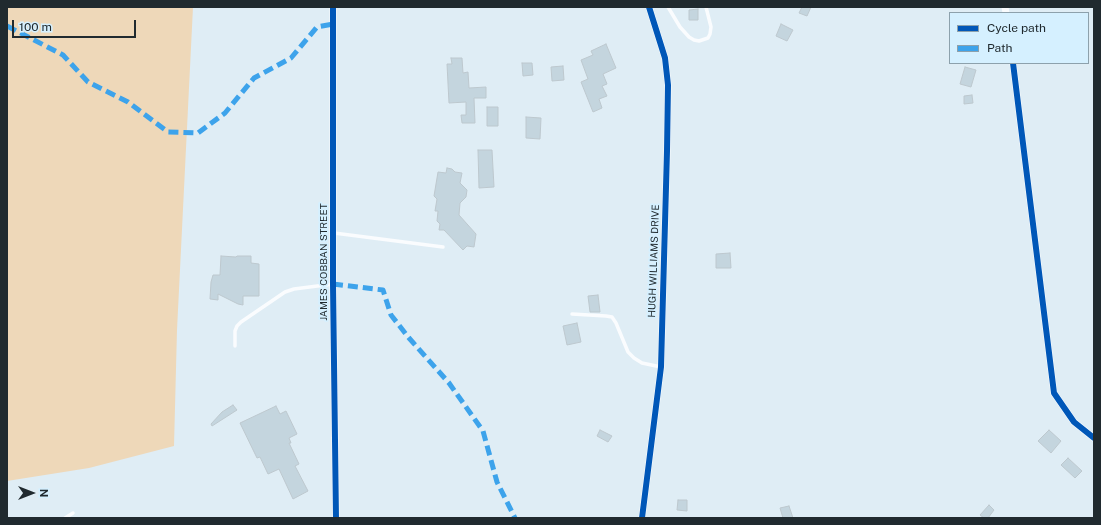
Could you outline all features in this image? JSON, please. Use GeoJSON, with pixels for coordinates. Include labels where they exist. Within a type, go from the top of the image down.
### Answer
{"type":"FeatureCollection","features":[{"type":"Feature","properties":{"kind":"street","name":"JAMES COBBAN STREET"},"geometry":{"type":"LineString","coordinates":[[333,7],[333,284],[336,518]]}},
{"type":"Feature","properties":{"kind":"street","name":"HUGH WILLIAMS DRIVE"},"geometry":{"type":"LineString","coordinates":[[642,518],[661,368],[668,85],[665,58],[648,7]]}},
{"type":"Feature","properties":{"kind":"street"},"geometry":{"type":"LineString","coordinates":[[1013,64],[1054,394],[1074,422],[1094,438]]}},
{"type":"Feature","properties":{"kind":"lane"},"geometry":{"type":"LineString","coordinates":[[668,7],[680,27],[689,37],[694,40],[708,38],[710,34],[711,27],[706,7]]}},
{"type":"Feature","properties":{"kind":"lane"},"geometry":{"type":"LineString","coordinates":[[334,233],[443,247]]}},
{"type":"Feature","properties":{"kind":"lane"},"geometry":{"type":"LineString","coordinates":[[235,346],[235,331],[237,326],[285,292],[294,289],[333,284]]}},
{"type":"Feature","properties":{"kind":"lane"},"geometry":{"type":"LineString","coordinates":[[572,314],[612,317],[628,352],[642,363],[661,368]]}},
{"type":"Feature","properties":{"kind":"lane"},"geometry":{"type":"LineString","coordinates":[[65,518],[73,513]]}},
{"type":"Feature","properties":{"kind":"shaded area"},"geometry":{"type":"Polygon","coordinates":[[[7,7],[193,7],[177,330],[174,446],[89,468],[7,481],[7,7]]]}},
{"type":"Feature","properties":{"kind":"building"},"geometry":{"type":"Polygon","coordinates":[[[802,7],[811,7],[807,16],[799,13],[802,7]]]}},
{"type":"Feature","properties":{"kind":"building"},"geometry":{"type":"Polygon","coordinates":[[[698,9],[698,20],[689,20],[689,10],[698,9]]]}},
{"type":"Feature","properties":{"kind":"building"},"geometry":{"type":"Polygon","coordinates":[[[781,24],[793,30],[787,41],[776,36],[781,24]]]}},
{"type":"Feature","properties":{"kind":"building"},"geometry":{"type":"Polygon","coordinates":[[[606,44],[616,68],[603,74],[607,84],[602,86],[607,96],[599,99],[602,108],[593,112],[581,82],[588,79],[581,60],[593,55],[591,51],[606,44]]]}},
{"type":"Feature","properties":{"kind":"building"},"geometry":{"type":"Polygon","coordinates":[[[451,58],[462,58],[463,73],[468,72],[469,88],[486,87],[486,98],[474,98],[475,123],[462,123],[461,115],[466,115],[466,102],[449,103],[447,64],[452,64],[451,58]]]}},
{"type":"Feature","properties":{"kind":"building"},"geometry":{"type":"Polygon","coordinates":[[[522,63],[532,63],[533,75],[523,76],[522,63]]]}},
{"type":"Feature","properties":{"kind":"building"},"geometry":{"type":"Polygon","coordinates":[[[563,66],[564,80],[552,81],[551,67],[563,66]]]}},
{"type":"Feature","properties":{"kind":"building"},"geometry":{"type":"Polygon","coordinates":[[[965,67],[976,70],[971,87],[960,84],[965,67]]]}},
{"type":"Feature","properties":{"kind":"building"},"geometry":{"type":"Polygon","coordinates":[[[972,95],[973,103],[964,104],[964,96],[972,95]]]}},
{"type":"Feature","properties":{"kind":"building"},"geometry":{"type":"Polygon","coordinates":[[[487,107],[498,107],[498,126],[487,126],[487,107]]]}},
{"type":"Feature","properties":{"kind":"building"},"geometry":{"type":"Polygon","coordinates":[[[526,117],[541,118],[540,139],[526,138],[526,117]]]}},
{"type":"Feature","properties":{"kind":"building"},"geometry":{"type":"Polygon","coordinates":[[[478,150],[492,150],[494,187],[479,188],[478,150]]]}},
{"type":"Feature","properties":{"kind":"building"},"geometry":{"type":"Polygon","coordinates":[[[447,168],[452,169],[455,172],[462,173],[460,183],[467,190],[466,197],[460,203],[459,215],[476,234],[474,247],[467,246],[463,250],[444,230],[439,230],[440,224],[437,221],[438,211],[435,211],[437,199],[434,196],[438,172],[446,173],[447,168]]]}},
{"type":"Feature","properties":{"kind":"building"},"geometry":{"type":"Polygon","coordinates":[[[730,253],[731,268],[716,268],[716,254],[730,253]]]}},
{"type":"Feature","properties":{"kind":"building"},"geometry":{"type":"Polygon","coordinates":[[[221,256],[251,256],[251,263],[259,264],[259,296],[243,296],[243,305],[218,294],[218,300],[210,299],[213,275],[220,275],[221,256]]]}},
{"type":"Feature","properties":{"kind":"building"},"geometry":{"type":"Polygon","coordinates":[[[598,295],[600,312],[590,312],[588,296],[598,295]]]}},
{"type":"Feature","properties":{"kind":"building"},"geometry":{"type":"Polygon","coordinates":[[[577,323],[581,342],[567,345],[563,326],[577,323]]]}},
{"type":"Feature","properties":{"kind":"building"},"geometry":{"type":"Polygon","coordinates":[[[233,405],[237,410],[212,426],[211,424],[222,412],[233,405]]]}},
{"type":"Feature","properties":{"kind":"building"},"geometry":{"type":"Polygon","coordinates":[[[276,406],[280,414],[286,411],[297,434],[289,438],[291,443],[289,443],[299,464],[295,466],[308,491],[293,499],[279,469],[268,474],[260,457],[257,458],[240,423],[276,406]]]}},
{"type":"Feature","properties":{"kind":"building"},"geometry":{"type":"Polygon","coordinates":[[[600,430],[612,436],[608,442],[597,436],[600,430]]]}},
{"type":"Feature","properties":{"kind":"building"},"geometry":{"type":"Polygon","coordinates":[[[1049,430],[1061,441],[1051,453],[1038,441],[1049,430]]]}},
{"type":"Feature","properties":{"kind":"building"},"geometry":{"type":"Polygon","coordinates":[[[1068,458],[1082,471],[1075,478],[1061,465],[1068,458]]]}},
{"type":"Feature","properties":{"kind":"building"},"geometry":{"type":"Polygon","coordinates":[[[678,500],[687,500],[687,511],[677,510],[678,500]]]}},
{"type":"Feature","properties":{"kind":"building"},"geometry":{"type":"Polygon","coordinates":[[[989,505],[994,510],[988,518],[984,518],[980,515],[989,505]]]}},
{"type":"Feature","properties":{"kind":"building"},"geometry":{"type":"Polygon","coordinates":[[[789,506],[793,518],[783,518],[780,508],[789,506]]]}},
{"type":"Feature","properties":{"kind":"marked path"},"geometry":{"type":"LineString","coordinates":[[7,26],[63,55],[88,82],[128,102],[168,132],[198,133],[225,113],[254,78],[291,58],[317,27],[333,24]]}},
{"type":"Feature","properties":{"kind":"marked path"},"geometry":{"type":"LineString","coordinates":[[333,284],[383,290],[391,315],[409,338],[449,383],[483,431],[497,482],[515,518]]}},
{"type":"Feature","properties":{"kind":"cycle path"},"geometry":{"type":"LineString","coordinates":[[333,7],[333,284],[336,518]]}},
{"type":"Feature","properties":{"kind":"cycle path"},"geometry":{"type":"LineString","coordinates":[[642,518],[661,367],[668,85],[665,58],[649,7]]}},
{"type":"Feature","properties":{"kind":"cycle path"},"geometry":{"type":"LineString","coordinates":[[1013,64],[1054,393],[1074,422],[1094,438]]}}]}
